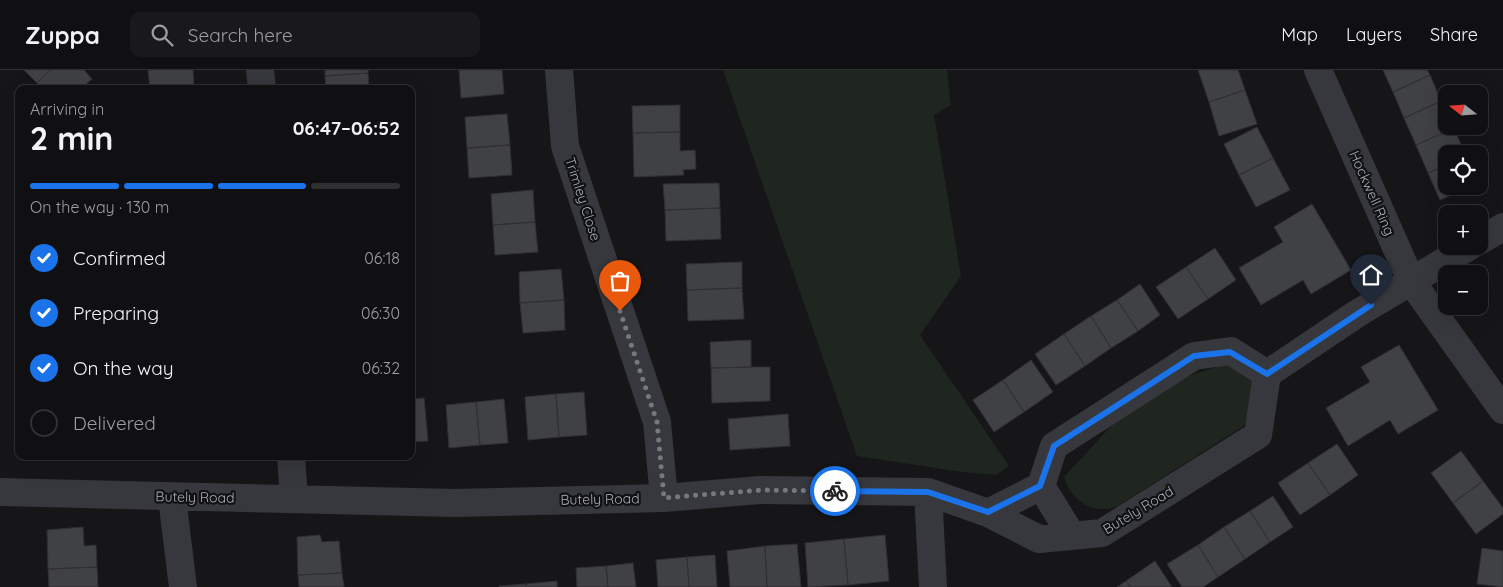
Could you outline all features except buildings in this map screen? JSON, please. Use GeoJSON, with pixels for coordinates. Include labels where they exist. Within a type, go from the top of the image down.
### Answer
{"type":"FeatureCollection","features":[{"type":"Feature","properties":{"kind":"street"},"geometry":{"type":"LineString","coordinates":[[260,70],[262,85]]}},
{"type":"Feature","properties":{"kind":"street","name":"Trimley Close"},"geometry":{"type":"LineString","coordinates":[[559,70],[565,146],[657,422],[664,498]]}},
{"type":"Feature","properties":{"kind":"street","name":"Hockwell Ring"},"geometry":{"type":"LineString","coordinates":[[1318,70],[1411,281],[1503,410]]}},
{"type":"Feature","properties":{"kind":"street"},"geometry":{"type":"LineString","coordinates":[[1488,235],[1503,226]]}},
{"type":"Feature","properties":{"kind":"street"},"geometry":{"type":"LineString","coordinates":[[988,512],[1040,486],[1054,446],[1194,356],[1230,352],[1267,374],[1358,313],[1455,255]]}},
{"type":"Feature","properties":{"kind":"street","name":"Butely Road"},"geometry":{"type":"LineString","coordinates":[[0,492],[172,498],[294,498],[455,503],[664,498],[760,490],[928,492],[988,512],[1039,539],[1102,534],[1258,435],[1267,374]]}},
{"type":"Feature","properties":{"kind":"street"},"geometry":{"type":"LineString","coordinates":[[291,460],[294,498]]}},
{"type":"Feature","properties":{"kind":"street"},"geometry":{"type":"LineString","coordinates":[[1040,486],[1072,536]]}},
{"type":"Feature","properties":{"kind":"street"},"geometry":{"type":"LineString","coordinates":[[928,492],[933,587]]}},
{"type":"Feature","properties":{"kind":"street"},"geometry":{"type":"LineString","coordinates":[[172,498],[183,587]]}},
{"type":"Feature","properties":{"kind":"shaded area"},"geometry":{"type":"Polygon","coordinates":[[[723,70],[947,70],[951,105],[934,115],[961,276],[920,335],[1009,466],[996,475],[962,472],[857,456],[723,70]]]}},
{"type":"Feature","properties":{"kind":"shaded area"},"geometry":{"type":"Polygon","coordinates":[[[1232,362],[1254,380],[1247,422],[1242,427],[1116,507],[1098,509],[1084,504],[1077,499],[1064,477],[1124,412],[1170,382],[1232,362]]]}},
{"type":"Feature","properties":{"kind":"way so far"},"geometry":{"type":"LineString","coordinates":[[620,311],[657,422],[664,498],[760,490],[835,491]]}},
{"type":"Feature","properties":{"kind":"route"},"geometry":{"type":"LineString","coordinates":[[835,491],[928,492],[988,512],[1040,486],[1054,446],[1194,356],[1230,352],[1267,374],[1371,305]]}}]}
